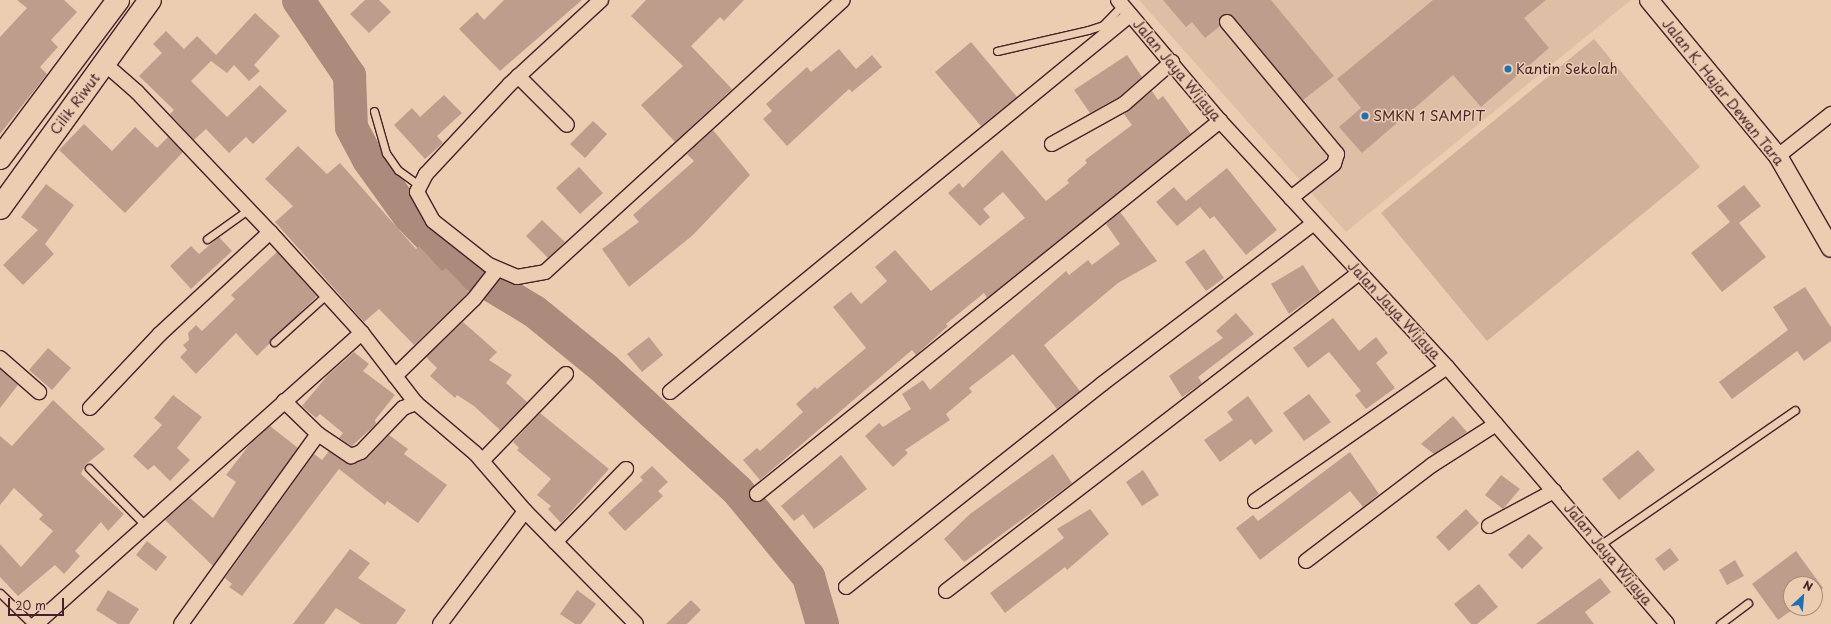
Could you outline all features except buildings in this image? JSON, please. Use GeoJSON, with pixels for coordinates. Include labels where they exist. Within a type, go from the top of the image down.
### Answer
{"type":"FeatureCollection","features":[{"type":"Feature","properties":{"kind":"main road","name":"Cilik Riwut"},"geometry":{"type":"LineString","coordinates":[[0,158],[118,0]]}},
{"type":"Feature","properties":{"kind":"main road","name":"Cilik Riwut"},"geometry":{"type":"LineString","coordinates":[[0,208],[150,0]]}},
{"type":"Feature","properties":{"kind":"street"},"geometry":{"type":"LineString","coordinates":[[601,0],[518,76],[426,174],[417,192],[433,221],[494,274],[517,277],[545,272],[843,0]]}},
{"type":"Feature","properties":{"kind":"street","name":"Jalan K. Hajar Dewan Tara"},"geometry":{"type":"LineString","coordinates":[[1649,0],[1778,156],[1831,248]]}},
{"type":"Feature","properties":{"kind":"street"},"geometry":{"type":"LineString","coordinates":[[670,392],[1124,7]]}},
{"type":"Feature","properties":{"kind":"street","name":"Jalan Jaya Wijaya"},"geometry":{"type":"LineString","coordinates":[[1124,7],[1172,62],[1220,121],[1313,224],[1447,367],[1667,624]]}},
{"type":"Feature","properties":{"kind":"street"},"geometry":{"type":"LineString","coordinates":[[1227,22],[1337,154],[1334,164],[1291,198]]}},
{"type":"Feature","properties":{"kind":"street"},"geometry":{"type":"LineString","coordinates":[[1052,144],[1124,104],[1172,62]]}},
{"type":"Feature","properties":{"kind":"street"},"geometry":{"type":"LineString","coordinates":[[105,64],[137,92],[270,232],[362,333],[416,403],[482,461],[525,511],[636,624]]}},
{"type":"Feature","properties":{"kind":"street"},"geometry":{"type":"LineString","coordinates":[[518,76],[567,125]]}},
{"type":"Feature","properties":{"kind":"street"},"geometry":{"type":"LineString","coordinates":[[1778,156],[1831,114]]}},
{"type":"Feature","properties":{"kind":"street"},"geometry":{"type":"LineString","coordinates":[[757,494],[1220,121]]}},
{"type":"Feature","properties":{"kind":"street"},"geometry":{"type":"LineString","coordinates":[[846,587],[1102,384],[1313,224]]}},
{"type":"Feature","properties":{"kind":"street"},"geometry":{"type":"LineString","coordinates":[[90,408],[160,334],[270,232]]}},
{"type":"Feature","properties":{"kind":"street"},"geometry":{"type":"LineString","coordinates":[[946,591],[1359,273]]}},
{"type":"Feature","properties":{"kind":"street"},"geometry":{"type":"LineString","coordinates":[[395,376],[474,299],[494,274]]}},
{"type":"Feature","properties":{"kind":"street"},"geometry":{"type":"LineString","coordinates":[[42,622],[145,525],[362,333]]}},
{"type":"Feature","properties":{"kind":"street"},"geometry":{"type":"LineString","coordinates":[[0,358],[39,392]]}},
{"type":"Feature","properties":{"kind":"street"},"geometry":{"type":"LineString","coordinates":[[1255,501],[1447,367]]}},
{"type":"Feature","properties":{"kind":"street"},"geometry":{"type":"LineString","coordinates":[[482,461],[566,374]]}},
{"type":"Feature","properties":{"kind":"street"},"geometry":{"type":"LineString","coordinates":[[284,401],[318,434],[351,456],[360,452],[403,408],[416,403]]}},
{"type":"Feature","properties":{"kind":"street"},"geometry":{"type":"LineString","coordinates":[[1306,561],[1432,465],[1496,424]]}},
{"type":"Feature","properties":{"kind":"street"},"geometry":{"type":"LineString","coordinates":[[181,624],[318,434]]}},
{"type":"Feature","properties":{"kind":"street"},"geometry":{"type":"LineString","coordinates":[[555,542],[626,470]]}},
{"type":"Feature","properties":{"kind":"street"},"geometry":{"type":"LineString","coordinates":[[1489,526],[1554,491]]}},
{"type":"Feature","properties":{"kind":"street"},"geometry":{"type":"LineString","coordinates":[[440,624],[525,511]]}},
{"type":"Feature","properties":{"kind":"lane"},"geometry":{"type":"LineString","coordinates":[[997,51],[1088,30],[1103,25],[1124,7]]}},
{"type":"Feature","properties":{"kind":"lane"},"geometry":{"type":"LineString","coordinates":[[374,111],[386,153],[398,170],[420,186]]}},
{"type":"Feature","properties":{"kind":"lane"},"geometry":{"type":"LineString","coordinates":[[207,239],[248,209]]}},
{"type":"Feature","properties":{"kind":"lane"},"geometry":{"type":"LineString","coordinates":[[274,342],[326,295]]}},
{"type":"Feature","properties":{"kind":"lane"},"geometry":{"type":"LineString","coordinates":[[1600,544],[1795,410]]}},
{"type":"Feature","properties":{"kind":"lane"},"geometry":{"type":"LineString","coordinates":[[89,468],[145,525]]}},
{"type":"Feature","properties":{"kind":"lane"},"geometry":{"type":"LineString","coordinates":[[0,593],[42,622]]}},
{"type":"Feature","properties":{"kind":"lane"},"geometry":{"type":"LineString","coordinates":[[1720,624],[1748,603]]}},
{"type":"Feature","properties":{"kind":"shaded area","name":"SMKN 1 SAMPIT"},"geometry":{"type":"Polygon","coordinates":[[[1139,0],[1631,0],[1346,232],[1139,0]]]}},
{"type":"Feature","properties":{"kind":"shaded area"},"geometry":{"type":"Polygon","coordinates":[[[1594,39],[1700,167],[1487,341],[1381,213],[1594,39]]]}},
{"type":"Feature","properties":{"kind":"waterway"},"geometry":{"type":"LineString","coordinates":[[298,0],[349,75],[351,127],[368,159],[409,216],[456,264],[534,311],[605,369],[737,490],[808,576],[822,624]]}},
{"type":"Feature","properties":{"kind":"place","name":"Kantin Sekolah"},"geometry":{"type":"Point","coordinates":[1508,69]}},
{"type":"Feature","properties":{"kind":"place","name":"SMKN 1 SAMPIT"},"geometry":{"type":"Point","coordinates":[1365,116]}}]}
